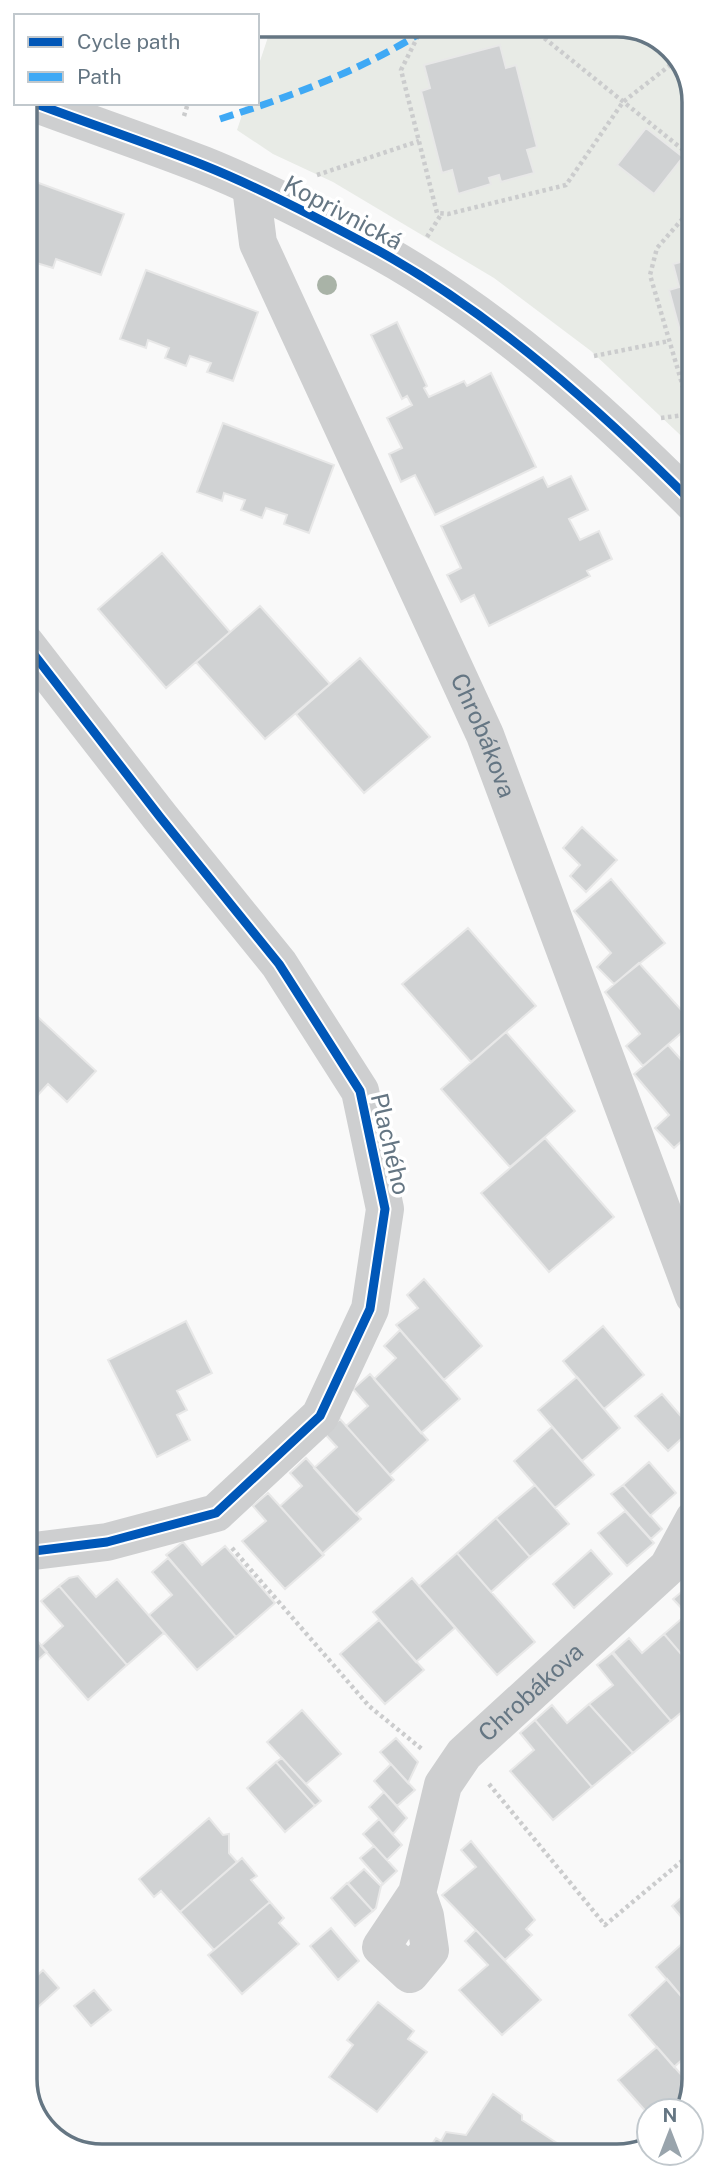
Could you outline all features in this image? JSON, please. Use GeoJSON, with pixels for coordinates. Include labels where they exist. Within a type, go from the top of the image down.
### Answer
{"type":"FeatureCollection","features":[{"type":"Feature","properties":{"kind":"street","name":"Koprivnická"},"geometry":{"type":"LineString","coordinates":[[39,105],[204,166],[251,187],[370,247],[440,289],[512,341],[587,404],[682,494]]}},
{"type":"Feature","properties":{"kind":"street","name":"Chrobákova"},"geometry":{"type":"LineString","coordinates":[[251,187],[258,243],[485,735],[682,1264]]}},
{"type":"Feature","properties":{"kind":"street","name":"Plachého"},"geometry":{"type":"LineString","coordinates":[[37,658],[279,964],[360,1091],[385,1209],[370,1309],[320,1416],[216,1513],[107,1542],[37,1551]]}},
{"type":"Feature","properties":{"kind":"street","name":"Chrobákova"},"geometry":{"type":"LineString","coordinates":[[417,1894],[443,1785],[457,1763],[668,1567],[682,1541]]}},
{"type":"Feature","properties":{"kind":"path"},"geometry":{"type":"LineString","coordinates":[[418,37],[401,71],[437,213],[448,214],[566,185],[623,102],[671,65]]}},
{"type":"Feature","properties":{"kind":"path"},"geometry":{"type":"LineString","coordinates":[[543,37],[682,149]]}},
{"type":"Feature","properties":{"kind":"path"},"geometry":{"type":"LineString","coordinates":[[309,177],[419,141]]}},
{"type":"Feature","properties":{"kind":"path"},"geometry":{"type":"LineString","coordinates":[[682,219],[657,248],[650,275],[682,384]]}},
{"type":"Feature","properties":{"kind":"path"},"geometry":{"type":"LineString","coordinates":[[591,356],[669,341]]}},
{"type":"Feature","properties":{"kind":"path"},"geometry":{"type":"LineString","coordinates":[[226,1541],[369,1706],[457,1763],[606,1925],[682,1861]]}},
{"type":"Feature","properties":{"kind":"shaded area"},"geometry":{"type":"Polygon","coordinates":[[[268,37],[622,37],[638,40],[657,50],[671,65],[682,93],[682,437],[591,351],[494,278],[333,182],[273,154],[237,130],[245,105],[259,105],[259,64],[268,37]]]}},
{"type":"Feature","properties":{"kind":"building"},"geometry":{"type":"Polygon","coordinates":[[[500,45],[506,68],[516,65],[537,147],[527,150],[534,173],[501,182],[499,175],[489,178],[491,184],[458,194],[452,170],[442,173],[421,91],[430,88],[424,65],[500,45]]]}},
{"type":"Feature","properties":{"kind":"building"},"geometry":{"type":"Polygon","coordinates":[[[646,128],[682,156],[654,194],[617,165],[646,128]]]}},
{"type":"Feature","properties":{"kind":"building"},"geometry":{"type":"Polygon","coordinates":[[[37,182],[124,214],[101,275],[56,259],[53,268],[37,263],[37,182]]]}},
{"type":"Feature","properties":{"kind":"building"},"geometry":{"type":"Polygon","coordinates":[[[682,262],[682,338],[669,290],[679,287],[673,264],[682,262]]]}},
{"type":"Feature","properties":{"kind":"building"},"geometry":{"type":"Polygon","coordinates":[[[146,270],[258,312],[233,381],[207,372],[211,363],[190,356],[186,366],[165,358],[169,348],[148,340],[146,348],[120,339],[146,270]]]}},
{"type":"Feature","properties":{"kind":"building"},"geometry":{"type":"Polygon","coordinates":[[[397,322],[427,386],[424,388],[429,397],[464,381],[467,386],[491,373],[536,467],[435,515],[415,475],[401,482],[389,454],[402,448],[387,418],[412,405],[407,396],[402,399],[371,335],[397,322]]]}},
{"type":"Feature","properties":{"kind":"building"},"geometry":{"type":"Polygon","coordinates":[[[223,423],[334,465],[309,533],[284,524],[287,515],[266,508],[262,518],[241,510],[245,500],[224,493],[222,501],[197,492],[223,423]]]}},
{"type":"Feature","properties":{"kind":"building"},"geometry":{"type":"Polygon","coordinates":[[[571,476],[588,510],[569,519],[580,540],[599,531],[612,559],[587,571],[590,576],[489,626],[474,595],[461,602],[447,575],[461,568],[441,526],[543,477],[548,487],[571,476]]]}},
{"type":"Feature","properties":{"kind":"building"},"geometry":{"type":"Polygon","coordinates":[[[162,553],[230,632],[166,688],[98,609],[162,553]]]}},
{"type":"Feature","properties":{"kind":"building"},"geometry":{"type":"Polygon","coordinates":[[[260,606],[330,684],[265,739],[196,662],[260,606]]]}},
{"type":"Feature","properties":{"kind":"building"},"geometry":{"type":"Polygon","coordinates":[[[360,658],[430,737],[364,793],[296,714],[360,658]]]}},
{"type":"Feature","properties":{"kind":"building"},"geometry":{"type":"Polygon","coordinates":[[[582,827],[617,860],[586,892],[570,876],[580,865],[563,848],[582,827]]]}},
{"type":"Feature","properties":{"kind":"building"},"geometry":{"type":"Polygon","coordinates":[[[611,879],[665,943],[614,984],[597,967],[611,953],[574,911],[611,879]]]}},
{"type":"Feature","properties":{"kind":"building"},"geometry":{"type":"Polygon","coordinates":[[[468,928],[536,1006],[471,1062],[402,984],[468,928]]]}},
{"type":"Feature","properties":{"kind":"building"},"geometry":{"type":"Polygon","coordinates":[[[639,963],[682,1011],[682,1032],[643,1066],[626,1046],[640,1034],[605,992],[639,963]]]}},
{"type":"Feature","properties":{"kind":"building"},"geometry":{"type":"Polygon","coordinates":[[[37,1016],[96,1071],[67,1102],[48,1084],[37,1096],[37,1016]]]}},
{"type":"Feature","properties":{"kind":"building"},"geometry":{"type":"Polygon","coordinates":[[[506,1032],[575,1111],[510,1167],[441,1089],[506,1032]]]}},
{"type":"Feature","properties":{"kind":"building"},"geometry":{"type":"Polygon","coordinates":[[[668,1045],[682,1061],[682,1141],[674,1148],[655,1128],[669,1115],[634,1074],[668,1045]]]}},
{"type":"Feature","properties":{"kind":"building"},"geometry":{"type":"Polygon","coordinates":[[[545,1138],[614,1217],[549,1272],[481,1193],[545,1138]]]}},
{"type":"Feature","properties":{"kind":"building"},"geometry":{"type":"Polygon","coordinates":[[[424,1279],[482,1346],[444,1380],[396,1325],[418,1308],[407,1295],[424,1279]]]}},
{"type":"Feature","properties":{"kind":"building"},"geometry":{"type":"Polygon","coordinates":[[[186,1321],[212,1373],[177,1391],[187,1410],[177,1415],[190,1440],[157,1457],[108,1360],[186,1321]]]}},
{"type":"Feature","properties":{"kind":"building"},"geometry":{"type":"Polygon","coordinates":[[[603,1326],[644,1375],[604,1409],[563,1361],[603,1326]]]}},
{"type":"Feature","properties":{"kind":"building"},"geometry":{"type":"Polygon","coordinates":[[[400,1330],[460,1399],[421,1433],[374,1379],[396,1358],[384,1346],[400,1330]]]}},
{"type":"Feature","properties":{"kind":"building"},"geometry":{"type":"Polygon","coordinates":[[[370,1374],[428,1440],[390,1475],[346,1426],[368,1406],[353,1389],[370,1374]]]}},
{"type":"Feature","properties":{"kind":"building"},"geometry":{"type":"Polygon","coordinates":[[[577,1377],[620,1428],[582,1461],[538,1410],[577,1377]]]}},
{"type":"Feature","properties":{"kind":"building"},"geometry":{"type":"Polygon","coordinates":[[[662,1394],[682,1417],[682,1438],[668,1451],[635,1416],[662,1394]]]}},
{"type":"Feature","properties":{"kind":"building"},"geometry":{"type":"Polygon","coordinates":[[[340,1419],[394,1480],[356,1514],[314,1468],[337,1447],[324,1433],[340,1419]]]}},
{"type":"Feature","properties":{"kind":"building"},"geometry":{"type":"Polygon","coordinates":[[[552,1427],[594,1475],[555,1508],[514,1461],[552,1427]]]}},
{"type":"Feature","properties":{"kind":"building"},"geometry":{"type":"Polygon","coordinates":[[[306,1458],[361,1519],[322,1554],[280,1506],[302,1486],[290,1473],[306,1458]]]}},
{"type":"Feature","properties":{"kind":"building"},"geometry":{"type":"Polygon","coordinates":[[[649,1462],[676,1493],[650,1516],[623,1485],[649,1462]]]}},
{"type":"Feature","properties":{"kind":"building"},"geometry":{"type":"Polygon","coordinates":[[[535,1485],[569,1524],[530,1557],[496,1518],[535,1485]]]}},
{"type":"Feature","properties":{"kind":"building"},"geometry":{"type":"Polygon","coordinates":[[[623,1485],[662,1529],[651,1539],[611,1494],[623,1485]]]}},
{"type":"Feature","properties":{"kind":"building"},"geometry":{"type":"Polygon","coordinates":[[[268,1493],[324,1555],[285,1589],[242,1541],[266,1521],[253,1506],[268,1493]]]}},
{"type":"Feature","properties":{"kind":"building"},"geometry":{"type":"Polygon","coordinates":[[[625,1511],[654,1543],[627,1566],[598,1533],[625,1511]]]}},
{"type":"Feature","properties":{"kind":"building"},"geometry":{"type":"Polygon","coordinates":[[[496,1518],[530,1557],[491,1592],[457,1553],[496,1518]]]}},
{"type":"Feature","properties":{"kind":"building"},"geometry":{"type":"Polygon","coordinates":[[[183,1542],[202,1565],[225,1546],[275,1603],[236,1637],[166,1555],[183,1542]]]}},
{"type":"Feature","properties":{"kind":"building"},"geometry":{"type":"Polygon","coordinates":[[[591,1550],[612,1574],[574,1608],[553,1584],[591,1550]]]}},
{"type":"Feature","properties":{"kind":"building"},"geometry":{"type":"Polygon","coordinates":[[[457,1553],[535,1642],[497,1675],[419,1586],[457,1553]]]}},
{"type":"Feature","properties":{"kind":"building"},"geometry":{"type":"Polygon","coordinates":[[[168,1558],[236,1637],[197,1670],[149,1615],[172,1595],[152,1572],[168,1558]]]}},
{"type":"Feature","properties":{"kind":"building"},"geometry":{"type":"Polygon","coordinates":[[[78,1576],[96,1597],[117,1579],[164,1633],[127,1665],[59,1586],[69,1578],[78,1576]]]}},
{"type":"Feature","properties":{"kind":"building"},"geometry":{"type":"Polygon","coordinates":[[[412,1578],[455,1628],[416,1662],[373,1612],[412,1578]]]}},
{"type":"Feature","properties":{"kind":"building"},"geometry":{"type":"Polygon","coordinates":[[[59,1586],[127,1665],[88,1700],[41,1646],[63,1626],[41,1601],[59,1586]]]}},
{"type":"Feature","properties":{"kind":"building"},"geometry":{"type":"Polygon","coordinates":[[[682,1592],[682,1609],[673,1599],[682,1592]]]}},
{"type":"Feature","properties":{"kind":"building"},"geometry":{"type":"Polygon","coordinates":[[[682,1618],[682,1655],[664,1634],[682,1618]]]}},
{"type":"Feature","properties":{"kind":"building"},"geometry":{"type":"Polygon","coordinates":[[[379,1620],[424,1670],[385,1704],[340,1654],[379,1620]]]}},
{"type":"Feature","properties":{"kind":"building"},"geometry":{"type":"Polygon","coordinates":[[[664,1634],[682,1655],[682,1712],[671,1721],[613,1652],[629,1638],[642,1653],[664,1634]]]}},
{"type":"Feature","properties":{"kind":"building"},"geometry":{"type":"Polygon","coordinates":[[[37,1641],[47,1652],[37,1661],[37,1641]]]}},
{"type":"Feature","properties":{"kind":"building"},"geometry":{"type":"Polygon","coordinates":[[[612,1653],[671,1721],[633,1753],[589,1704],[613,1685],[597,1665],[612,1653]]]}},
{"type":"Feature","properties":{"kind":"building"},"geometry":{"type":"Polygon","coordinates":[[[589,1704],[633,1753],[592,1787],[535,1720],[552,1705],[567,1723],[589,1704]]]}},
{"type":"Feature","properties":{"kind":"building"},"geometry":{"type":"Polygon","coordinates":[[[302,1710],[341,1754],[306,1784],[267,1742],[302,1710]]]}},
{"type":"Feature","properties":{"kind":"building"},"geometry":{"type":"Polygon","coordinates":[[[535,1720],[592,1787],[553,1820],[510,1771],[534,1750],[520,1733],[535,1720]]]}},
{"type":"Feature","properties":{"kind":"building"},"geometry":{"type":"Polygon","coordinates":[[[396,1738],[418,1762],[408,1783],[380,1752],[396,1738]]]}},
{"type":"Feature","properties":{"kind":"building"},"geometry":{"type":"Polygon","coordinates":[[[282,1758],[321,1801],[315,1806],[276,1762],[282,1758]]]}},
{"type":"Feature","properties":{"kind":"building"},"geometry":{"type":"Polygon","coordinates":[[[276,1762],[315,1806],[285,1832],[247,1788],[276,1762]]]}},
{"type":"Feature","properties":{"kind":"building"},"geometry":{"type":"Polygon","coordinates":[[[391,1764],[415,1790],[397,1806],[374,1781],[391,1764]]]}},
{"type":"Feature","properties":{"kind":"building"},"geometry":{"type":"Polygon","coordinates":[[[384,1792],[407,1818],[393,1834],[369,1807],[384,1792]]]}},
{"type":"Feature","properties":{"kind":"building"},"geometry":{"type":"Polygon","coordinates":[[[209,1818],[223,1835],[229,1834],[229,1853],[237,1862],[180,1912],[161,1891],[154,1897],[139,1879],[209,1818]]]}},
{"type":"Feature","properties":{"kind":"building"},"geometry":{"type":"Polygon","coordinates":[[[379,1819],[402,1845],[387,1860],[363,1834],[379,1819]]]}},
{"type":"Feature","properties":{"kind":"building"},"geometry":{"type":"Polygon","coordinates":[[[471,1841],[535,1920],[526,1929],[532,1935],[505,1960],[442,1895],[476,1867],[461,1850],[471,1841]]]}},
{"type":"Feature","properties":{"kind":"building"},"geometry":{"type":"Polygon","coordinates":[[[374,1846],[397,1871],[381,1886],[382,1883],[360,1858],[374,1846]]]}},
{"type":"Feature","properties":{"kind":"building"},"geometry":{"type":"Polygon","coordinates":[[[242,1858],[257,1876],[251,1880],[270,1902],[214,1950],[180,1912],[242,1858]]]}},
{"type":"Feature","properties":{"kind":"building"},"geometry":{"type":"Polygon","coordinates":[[[364,1869],[381,1886],[373,1911],[348,1883],[364,1869]]]}},
{"type":"Feature","properties":{"kind":"building"},"geometry":{"type":"Polygon","coordinates":[[[347,1883],[373,1911],[355,1926],[331,1898],[347,1883]]]}},
{"type":"Feature","properties":{"kind":"building"},"geometry":{"type":"Polygon","coordinates":[[[682,1897],[682,1918],[672,1906],[682,1897]]]}},
{"type":"Feature","properties":{"kind":"building"},"geometry":{"type":"Polygon","coordinates":[[[270,1902],[284,1918],[279,1923],[299,1944],[242,1994],[208,1955],[270,1902]]]}},
{"type":"Feature","properties":{"kind":"building"},"geometry":{"type":"Polygon","coordinates":[[[331,1928],[359,1961],[338,1980],[310,1946],[331,1928]]]}},
{"type":"Feature","properties":{"kind":"building"},"geometry":{"type":"Polygon","coordinates":[[[476,1930],[541,2000],[502,2035],[459,1990],[488,1965],[465,1941],[476,1930]]]}},
{"type":"Feature","properties":{"kind":"building"},"geometry":{"type":"Polygon","coordinates":[[[682,1944],[682,1997],[656,1967],[682,1944]]]}},
{"type":"Feature","properties":{"kind":"building"},"geometry":{"type":"Polygon","coordinates":[[[43,1970],[59,1988],[37,2008],[37,1976],[43,1970]]]}},
{"type":"Feature","properties":{"kind":"building"},"geometry":{"type":"Polygon","coordinates":[[[667,1979],[682,1997],[682,2060],[674,2067],[629,2015],[667,1979]]]}},
{"type":"Feature","properties":{"kind":"building"},"geometry":{"type":"Polygon","coordinates":[[[94,1990],[111,2010],[91,2026],[74,2006],[94,1990]]]}},
{"type":"Feature","properties":{"kind":"building"},"geometry":{"type":"Polygon","coordinates":[[[378,2002],[414,2031],[408,2039],[427,2052],[377,2112],[329,2077],[353,2045],[347,2040],[378,2002]]]}},
{"type":"Feature","properties":{"kind":"building"},"geometry":{"type":"Polygon","coordinates":[[[657,2047],[682,2076],[680,2097],[635,2097],[635,2099],[618,2080],[657,2047]]]}},
{"type":"Feature","properties":{"kind":"building"},"geometry":{"type":"Polygon","coordinates":[[[493,2094],[522,2115],[522,2120],[558,2144],[432,2144],[436,2138],[441,2141],[446,2132],[466,2135],[493,2094]]]}},
{"type":"Feature","properties":{"kind":"marked path"},"geometry":{"type":"LineString","coordinates":[[220,119],[322,82],[414,37]]}},
{"type":"Feature","properties":{"kind":"cycle path"},"geometry":{"type":"LineString","coordinates":[[39,105],[225,174],[292,205],[379,251],[464,305],[545,366],[621,433],[682,492]]}},
{"type":"Feature","properties":{"kind":"cycle path"},"geometry":{"type":"LineString","coordinates":[[37,658],[279,964],[360,1091],[385,1209],[370,1309],[320,1416],[216,1513],[107,1542],[37,1551]]}}]}
